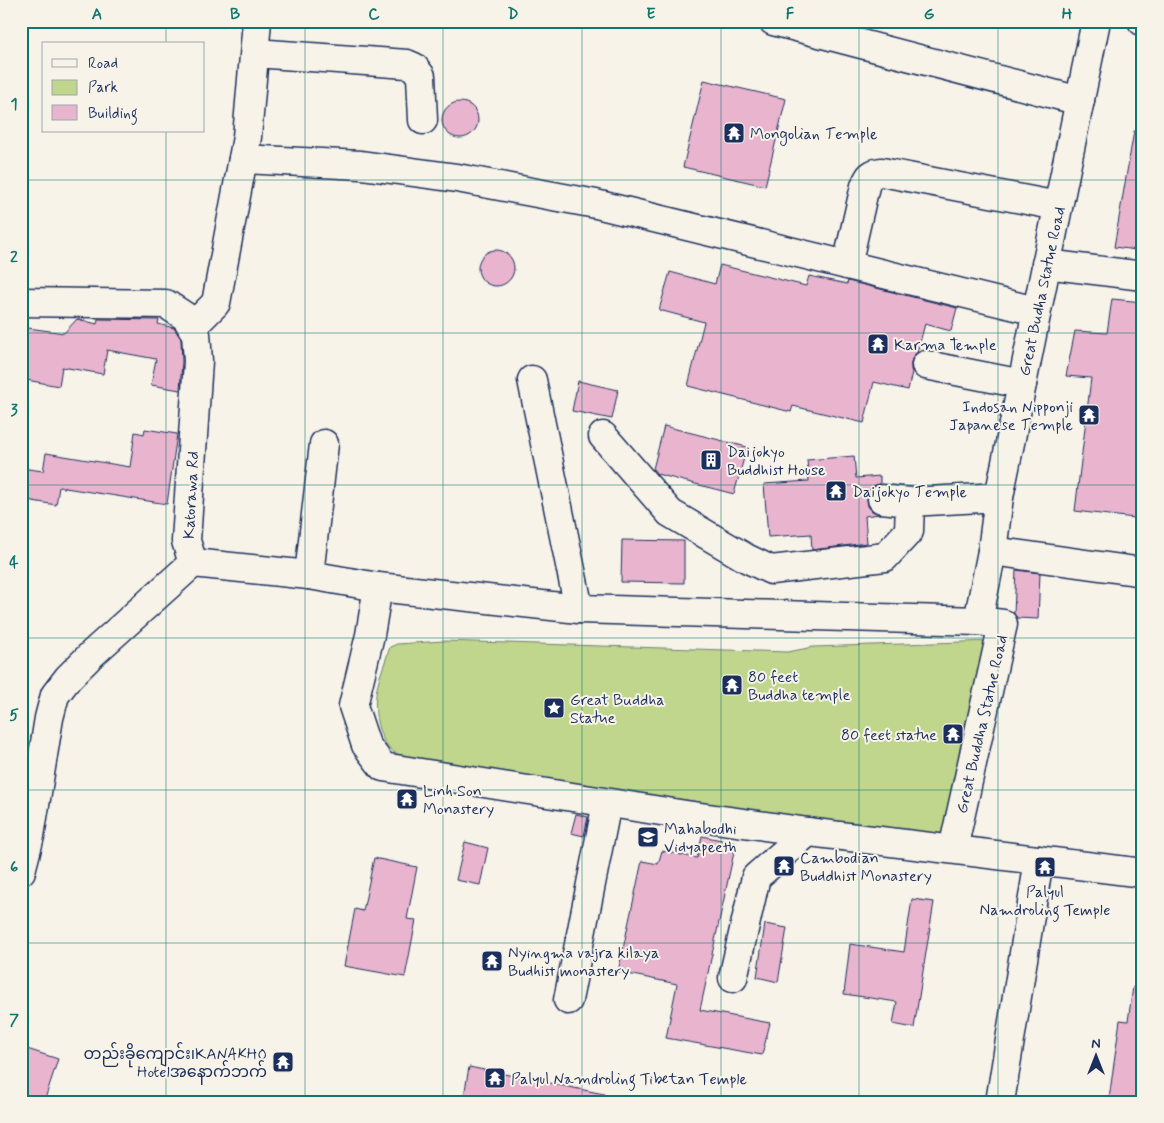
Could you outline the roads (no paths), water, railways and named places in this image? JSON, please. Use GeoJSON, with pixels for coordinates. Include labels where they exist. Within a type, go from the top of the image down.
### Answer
{"type":"FeatureCollection","features":[{"type":"Feature","properties":{"kind":"street"},"geometry":{"type":"LineString","coordinates":[[21,302],[166,304],[186,317],[192,327],[216,302],[247,137],[257,21]]}},
{"type":"Feature","properties":{"kind":"street","name":"Great Budha Statue Road"},"geometry":{"type":"LineString","coordinates":[[978,621],[992,551],[999,497],[1096,21]]}},
{"type":"Feature","properties":{"kind":"street"},"geometry":{"type":"LineString","coordinates":[[789,23],[1080,101]]}},
{"type":"Feature","properties":{"kind":"street"},"geometry":{"type":"LineString","coordinates":[[254,53],[407,64],[414,67],[421,76],[423,120]]}},
{"type":"Feature","properties":{"kind":"street"},"geometry":{"type":"LineString","coordinates":[[243,159],[361,165],[457,178],[596,204],[1036,311]]}},
{"type":"Feature","properties":{"kind":"street"},"geometry":{"type":"LineString","coordinates":[[847,265],[865,186],[868,178],[874,173],[890,173],[1058,206]]}},
{"type":"Feature","properties":{"kind":"street"},"geometry":{"type":"LineString","coordinates":[[1046,264],[1143,276]]}},
{"type":"Feature","properties":{"kind":"street","name":"Katorawa Rd"},"geometry":{"type":"LineString","coordinates":[[21,871],[30,836],[49,718],[55,695],[68,678],[93,653],[193,563],[186,541],[198,361],[196,334],[192,327]]}},
{"type":"Feature","properties":{"kind":"street"},"geometry":{"type":"LineString","coordinates":[[926,365],[1022,384]]}},
{"type":"Feature","properties":{"kind":"street"},"geometry":{"type":"LineString","coordinates":[[532,380],[579,609]]}},
{"type":"Feature","properties":{"kind":"street"},"geometry":{"type":"LineString","coordinates":[[604,436],[670,513],[746,558],[771,570],[885,557],[909,531],[910,502]]}},
{"type":"Feature","properties":{"kind":"street"},"geometry":{"type":"LineString","coordinates":[[309,575],[324,444]]}},
{"type":"Feature","properties":{"kind":"street"},"geometry":{"type":"LineString","coordinates":[[882,499],[910,502],[999,497]]}},
{"type":"Feature","properties":{"kind":"street"},"geometry":{"type":"LineString","coordinates":[[992,551],[1143,572]]}},
{"type":"Feature","properties":{"kind":"street"},"geometry":{"type":"LineString","coordinates":[[193,563],[309,575],[378,587],[579,609],[978,621]]}},
{"type":"Feature","properties":{"kind":"street"},"geometry":{"type":"LineString","coordinates":[[378,587],[370,635],[353,706],[366,745],[383,767],[686,815],[808,832],[1143,873]]}},
{"type":"Feature","properties":{"kind":"street","name":"Great Buddha Statue Road"},"geometry":{"type":"LineString","coordinates":[[953,849],[1003,624],[978,621]]}},
{"type":"Feature","properties":{"kind":"street"},"geometry":{"type":"LineString","coordinates":[[568,1000],[607,803]]}},
{"type":"Feature","properties":{"kind":"street"},"geometry":{"type":"LineString","coordinates":[[733,978],[756,877],[808,832]]}},
{"type":"Feature","properties":{"kind":"street"},"geometry":{"type":"LineString","coordinates":[[1000,1102],[1039,860]]}},
{"type":"Feature","properties":{"kind":"place","name":"Mongolian Temple"},"geometry":{"type":"Point","coordinates":[734,133]}},
{"type":"Feature","properties":{"kind":"place","name":"Karma Temple"},"geometry":{"type":"Point","coordinates":[878,344]}},
{"type":"Feature","properties":{"kind":"place","name":"Indosan Nipponji Japanese Temple"},"geometry":{"type":"Point","coordinates":[1089,415]}},
{"type":"Feature","properties":{"kind":"place","name":"Daijokyo Buddhist House"},"geometry":{"type":"Point","coordinates":[711,460]}},
{"type":"Feature","properties":{"kind":"place","name":"Daijokyo Temple"},"geometry":{"type":"Point","coordinates":[836,491]}},
{"type":"Feature","properties":{"kind":"place","name":"80 feet Buddha temple"},"geometry":{"type":"Point","coordinates":[732,685]}},
{"type":"Feature","properties":{"kind":"place","name":"Great Buddha Statue"},"geometry":{"type":"Point","coordinates":[554,708]}},
{"type":"Feature","properties":{"kind":"place","name":"80 feet statue"},"geometry":{"type":"Point","coordinates":[953,734]}},
{"type":"Feature","properties":{"kind":"place","name":"Linh Son Monastery"},"geometry":{"type":"Point","coordinates":[407,799]}},
{"type":"Feature","properties":{"kind":"place","name":"Mahabodhi Vidyapeeth"},"geometry":{"type":"Point","coordinates":[648,837]}},
{"type":"Feature","properties":{"kind":"place","name":"Cambodian Buddhist Monastery"},"geometry":{"type":"Point","coordinates":[784,866]}},
{"type":"Feature","properties":{"kind":"place","name":"Palyul Namdroling Temple"},"geometry":{"type":"Point","coordinates":[1045,867]}},
{"type":"Feature","properties":{"kind":"place","name":"Nyingma vajra kilaya Budhist monastery"},"geometry":{"type":"Point","coordinates":[492,961]}},
{"type":"Feature","properties":{"kind":"place","name":"တည်းခိုကျောင်း၊KANAKHO Hotelအနောက်ဘက်"},"geometry":{"type":"Point","coordinates":[283,1062]}},
{"type":"Feature","properties":{"kind":"place","name":"Palyul Namdroling Tibetan Temple"},"geometry":{"type":"Point","coordinates":[495,1078]}}]}
